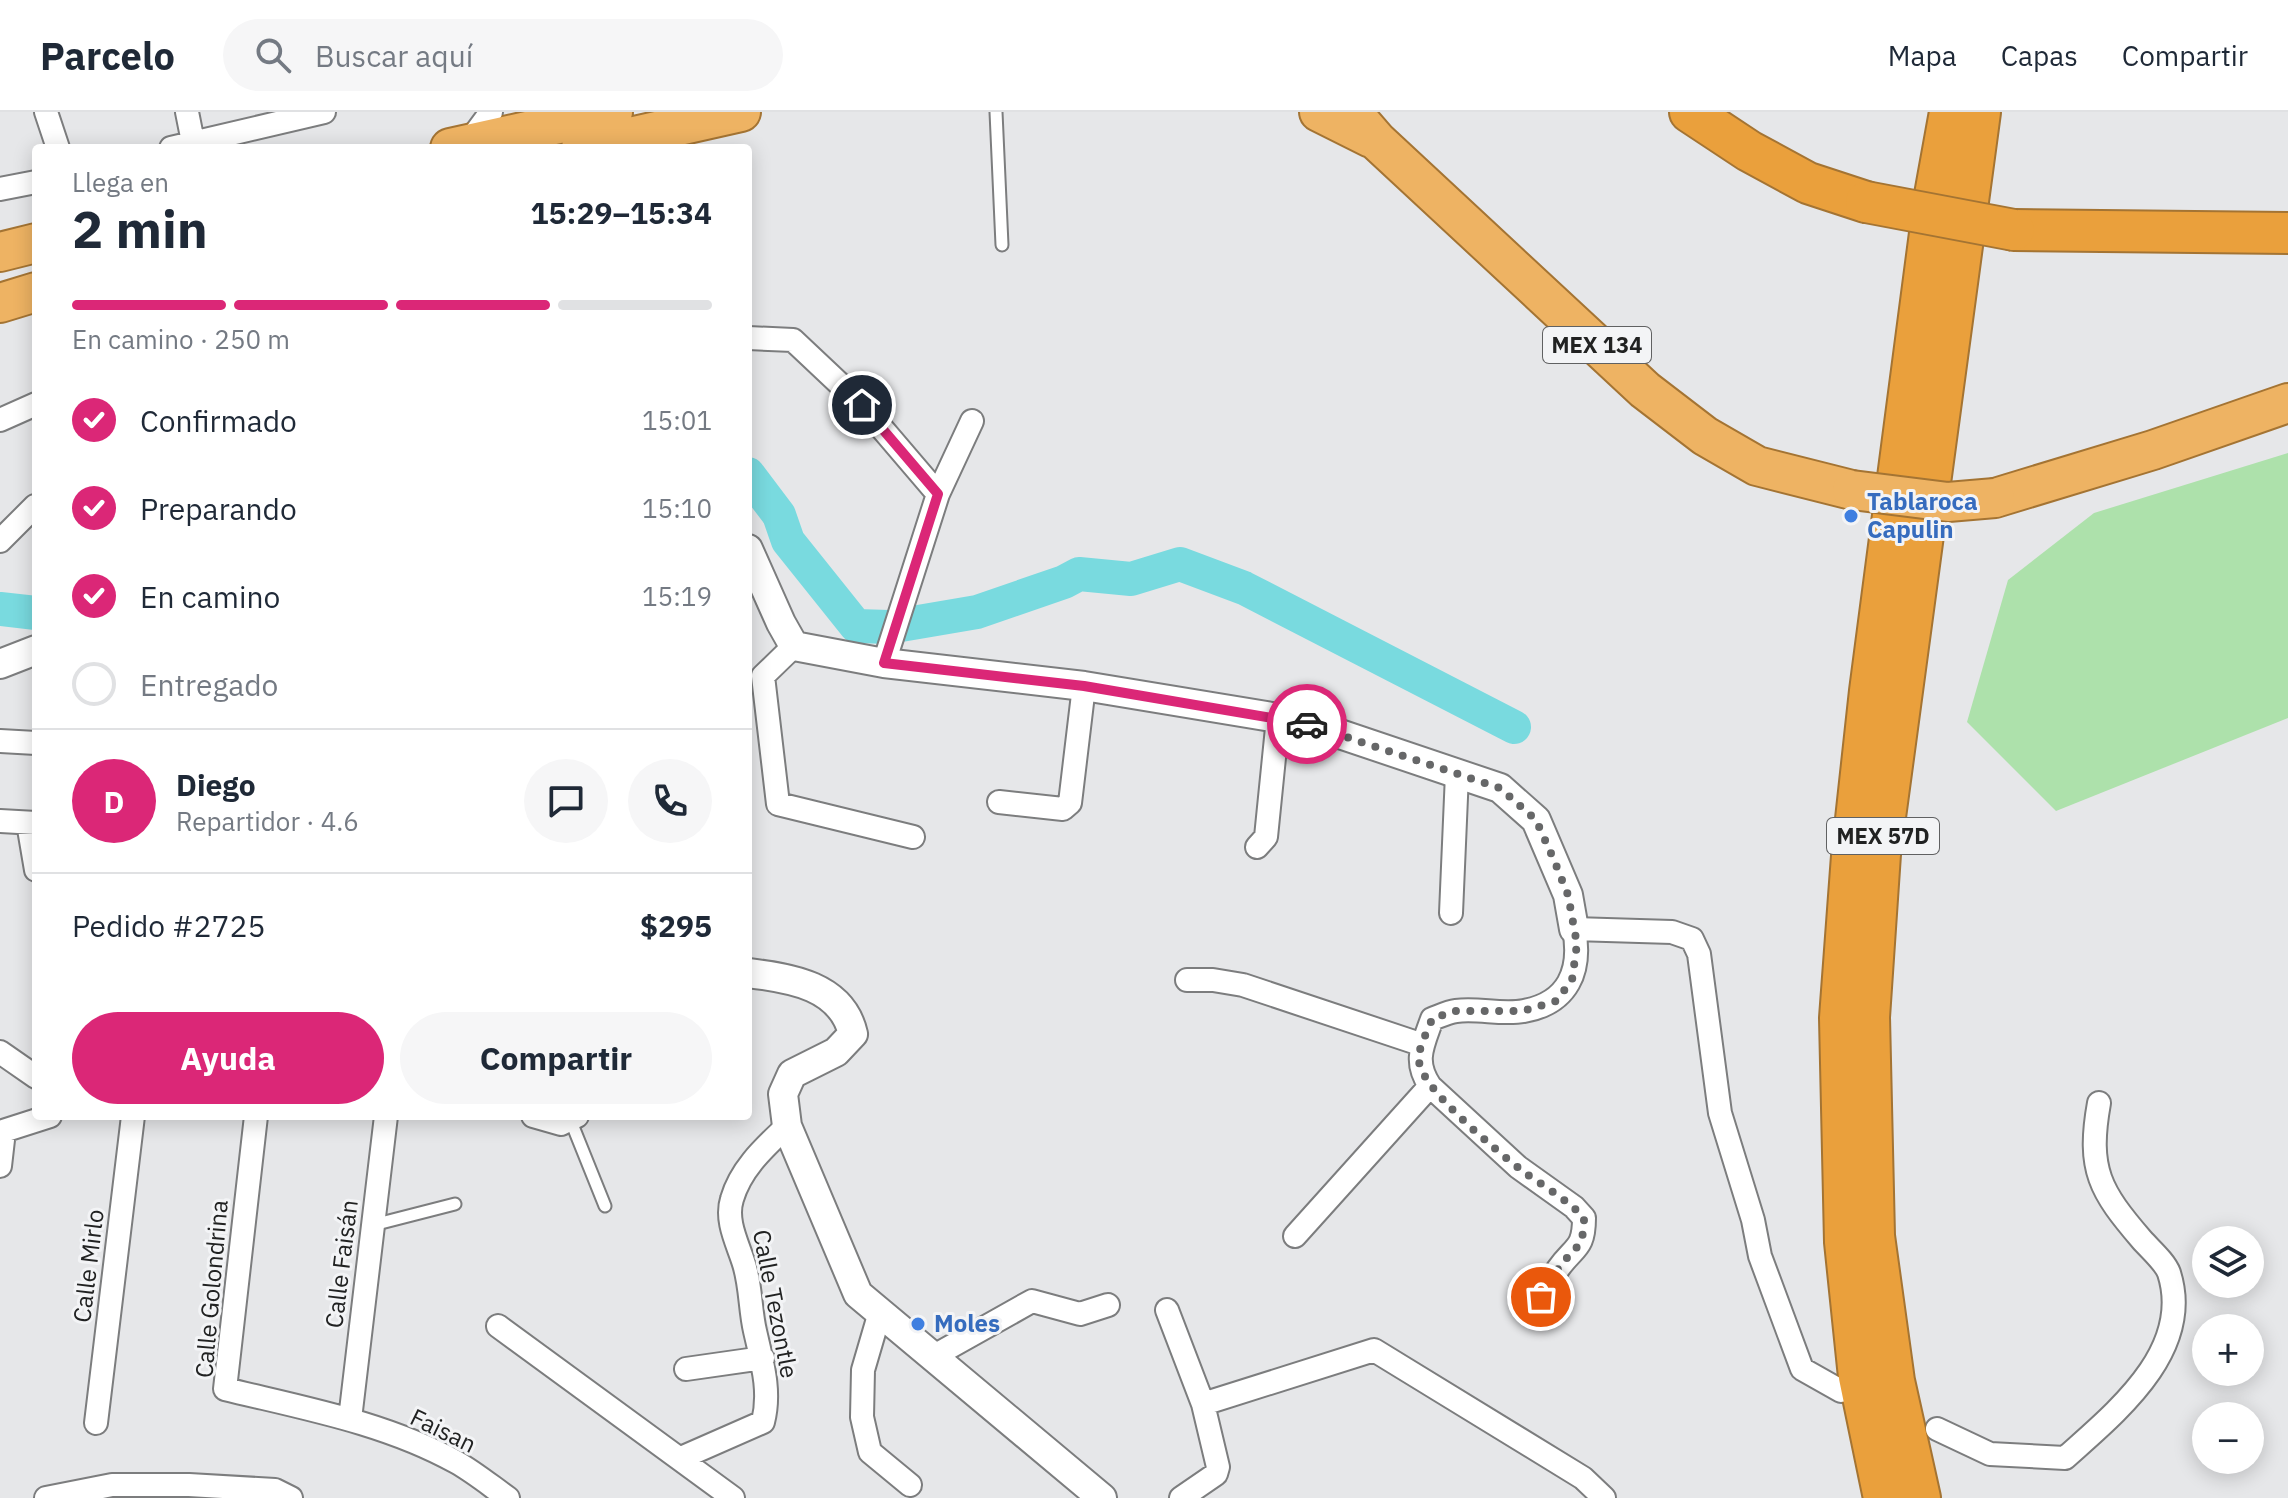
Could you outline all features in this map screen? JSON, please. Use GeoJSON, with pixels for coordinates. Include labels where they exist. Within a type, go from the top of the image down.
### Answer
{"type":"FeatureCollection","features":[{"type":"Feature","properties":{"kind":"highway"},"geometry":{"type":"LineString","coordinates":[[470,144],[586,123],[741,112]]}},
{"type":"Feature","properties":{"kind":"highway"},"geometry":{"type":"LineString","coordinates":[[1319,112],[1377,141]]}},
{"type":"Feature","properties":{"kind":"highway"},"geometry":{"type":"LineString","coordinates":[[1352,112],[1377,141]]}},
{"type":"Feature","properties":{"kind":"highway"},"geometry":{"type":"LineString","coordinates":[[1690,112],[1739,145],[1808,183],[1866,202],[2014,230],[2288,233]]}},
{"type":"Feature","properties":{"kind":"highway"},"geometry":{"type":"LineString","coordinates":[[1935,195],[1937,112]]}},
{"type":"Feature","properties":{"kind":"highway"},"geometry":{"type":"LineString","coordinates":[[1935,195],[1950,112]]}},
{"type":"Feature","properties":{"kind":"highway","name":"MEX 57D"},"geometry":{"type":"LineString","coordinates":[[1920,1498],[1894,1381],[1874,1236],[1869,1017],[1880,854],[1971,175],[1983,112]]}},
{"type":"Feature","properties":{"kind":"highway","name":"MEX 134"},"geometry":{"type":"LineString","coordinates":[[1377,141],[1645,390],[1705,436],[1757,466],[1852,490],[1948,502],[1995,498],[2153,450],[2288,403]]}},
{"type":"Feature","properties":{"kind":"highway","name":"MEX 57D"},"geometry":{"type":"LineString","coordinates":[[1884,1498],[1859,1377],[1845,1242],[1840,1018],[1852,856],[1870,691],[1935,195]]}},
{"type":"Feature","properties":{"kind":"highway"},"geometry":{"type":"LineString","coordinates":[[0,252],[32,244]]}},
{"type":"Feature","properties":{"kind":"highway"},"geometry":{"type":"LineString","coordinates":[[0,287],[32,279]]}},
{"type":"Feature","properties":{"kind":"highway"},"geometry":{"type":"LineString","coordinates":[[0,303],[32,293]]}},
{"type":"Feature","properties":{"kind":"street"},"geometry":{"type":"LineString","coordinates":[[46,112],[57,144]]}},
{"type":"Feature","properties":{"kind":"street"},"geometry":{"type":"LineString","coordinates":[[187,112],[193,142]]}},
{"type":"Feature","properties":{"kind":"street"},"geometry":{"type":"LineString","coordinates":[[186,144],[324,112]]}},
{"type":"Feature","properties":{"kind":"street"},"geometry":{"type":"LineString","coordinates":[[461,144],[491,112]]}},
{"type":"Feature","properties":{"kind":"street"},"geometry":{"type":"LineString","coordinates":[[0,189],[32,183]]}},
{"type":"Feature","properties":{"kind":"street"},"geometry":{"type":"LineString","coordinates":[[0,320],[32,312]]}},
{"type":"Feature","properties":{"kind":"street"},"geometry":{"type":"LineString","coordinates":[[752,338],[793,340],[862,405],[938,494]]}},
{"type":"Feature","properties":{"kind":"street"},"geometry":{"type":"LineString","coordinates":[[0,420],[32,406]]}},
{"type":"Feature","properties":{"kind":"street"},"geometry":{"type":"LineString","coordinates":[[884,662],[938,494],[972,421]]}},
{"type":"Feature","properties":{"kind":"street"},"geometry":{"type":"LineString","coordinates":[[0,541],[32,509]]}},
{"type":"Feature","properties":{"kind":"street"},"geometry":{"type":"LineString","coordinates":[[752,558],[794,646]]}},
{"type":"Feature","properties":{"kind":"street"},"geometry":{"type":"LineString","coordinates":[[913,837],[778,804],[756,676],[794,646],[884,662],[1084,686],[1278,718],[1316,726],[1500,788],[1536,820],[1568,895],[1577,944],[1572,980],[1556,1001],[1523,1011],[1454,1011],[1432,1019],[1418,1058],[1421,1072],[1430,1086],[1518,1167],[1574,1207],[1584,1218],[1584,1236],[1577,1251],[1561,1265],[1541,1297]]}},
{"type":"Feature","properties":{"kind":"street"},"geometry":{"type":"LineString","coordinates":[[0,664],[32,652]]}},
{"type":"Feature","properties":{"kind":"street"},"geometry":{"type":"LineString","coordinates":[[999,802],[1063,809],[1070,803],[1084,686]]}},
{"type":"Feature","properties":{"kind":"street"},"geometry":{"type":"LineString","coordinates":[[1257,847],[1266,837],[1278,718]]}},
{"type":"Feature","properties":{"kind":"street"},"geometry":{"type":"LineString","coordinates":[[0,741],[32,743]]}},
{"type":"Feature","properties":{"kind":"street"},"geometry":{"type":"LineString","coordinates":[[1451,913],[1457,774]]}},
{"type":"Feature","properties":{"kind":"street"},"geometry":{"type":"LineString","coordinates":[[0,821],[32,823]]}},
{"type":"Feature","properties":{"kind":"street"},"geometry":{"type":"LineString","coordinates":[[1574,929],[1672,932],[1692,939],[1699,954],[1720,1113],[1753,1220],[1760,1256],[1802,1369],[1841,1391]]}},
{"type":"Feature","properties":{"kind":"street"},"geometry":{"type":"LineString","coordinates":[[752,974],[819,989],[839,1003],[849,1018],[853,1034],[836,1052],[792,1074],[783,1094],[787,1126],[858,1294],[1102,1498]]}},
{"type":"Feature","properties":{"kind":"street"},"geometry":{"type":"LineString","coordinates":[[1187,980],[1243,985],[1423,1045]]}},
{"type":"Feature","properties":{"kind":"street"},"geometry":{"type":"LineString","coordinates":[[0,1052],[32,1074]]}},
{"type":"Feature","properties":{"kind":"street"},"geometry":{"type":"LineString","coordinates":[[1295,1236],[1430,1086]]}},
{"type":"Feature","properties":{"kind":"street"},"geometry":{"type":"LineString","coordinates":[[1937,1429],[1990,1454],[2065,1458],[2130,1398],[2164,1347],[2173,1310],[2169,1271],[2111,1204],[2094,1167],[2099,1103]]}},
{"type":"Feature","properties":{"kind":"street"},"geometry":{"type":"LineString","coordinates":[[0,1166],[2,1131],[37,1120]]}},
{"type":"Feature","properties":{"kind":"street","name":"Calle Mirlo"},"geometry":{"type":"LineString","coordinates":[[96,1423],[133,1120]]}},
{"type":"Feature","properties":{"kind":"street","name":"Calle Golondrina"},"geometry":{"type":"LineString","coordinates":[[256,1120],[225,1389],[350,1419]]}},
{"type":"Feature","properties":{"kind":"street","name":"Calle Faisán"},"geometry":{"type":"LineString","coordinates":[[350,1419],[386,1120]]}},
{"type":"Feature","properties":{"kind":"street"},"geometry":{"type":"LineString","coordinates":[[547,1120],[561,1124],[569,1120]]}},
{"type":"Feature","properties":{"kind":"street","name":"Calle Tezontle"},"geometry":{"type":"LineString","coordinates":[[681,1458],[753,1430],[763,1422],[767,1409],[763,1358],[754,1330],[744,1265],[733,1235],[731,1201],[751,1161],[787,1126]]}},
{"type":"Feature","properties":{"kind":"street"},"geometry":{"type":"LineString","coordinates":[[934,1356],[1032,1301],[1080,1314],[1108,1305]]}},
{"type":"Feature","properties":{"kind":"street"},"geometry":{"type":"LineString","coordinates":[[1167,1310],[1203,1404],[1218,1467],[1216,1474],[1181,1498]]}},
{"type":"Feature","properties":{"kind":"street"},"geometry":{"type":"LineString","coordinates":[[880,1312],[863,1370],[862,1417],[870,1452],[910,1485]]}},
{"type":"Feature","properties":{"kind":"street"},"geometry":{"type":"LineString","coordinates":[[498,1326],[733,1498]]}},
{"type":"Feature","properties":{"kind":"street"},"geometry":{"type":"LineString","coordinates":[[1203,1404],[1374,1350],[1583,1478],[1604,1498]]}},
{"type":"Feature","properties":{"kind":"street"},"geometry":{"type":"LineString","coordinates":[[686,1369],[763,1358]]}},
{"type":"Feature","properties":{"kind":"street","name":"Faisan"},"geometry":{"type":"LineString","coordinates":[[350,1419],[456,1462],[508,1498]]}},
{"type":"Feature","properties":{"kind":"street"},"geometry":{"type":"LineString","coordinates":[[46,1498],[112,1485],[275,1490],[291,1498]]}},
{"type":"Feature","properties":{"kind":"lane"},"geometry":{"type":"LineString","coordinates":[[996,112],[1002,245]]}},
{"type":"Feature","properties":{"kind":"lane"},"geometry":{"type":"LineString","coordinates":[[574,1120],[605,1206]]}},
{"type":"Feature","properties":{"kind":"lane"},"geometry":{"type":"LineString","coordinates":[[373,1225],[455,1204]]}},
{"type":"Feature","properties":{"kind":"green space"},"geometry":{"type":"Polygon","coordinates":[[[2288,453],[2288,718],[2056,811],[1967,722],[2008,580],[2094,513],[2288,453]]]}},
{"type":"Feature","properties":{"kind":"waterway"},"geometry":{"type":"LineString","coordinates":[[752,479],[779,515],[788,541],[856,626],[889,627],[977,612],[1079,574],[1131,579],[1180,564],[1244,588],[1514,727]]}},
{"type":"Feature","properties":{"kind":"waterway"},"geometry":{"type":"LineString","coordinates":[[0,609],[32,613]]}},
{"type":"Feature","properties":{"kind":"way so far"},"geometry":{"type":"LineString","coordinates":[[1307,724],[1500,788],[1536,820],[1554,860],[1568,895],[1577,944],[1572,980],[1556,1001],[1523,1011],[1454,1011],[1432,1019],[1418,1058],[1421,1072],[1430,1086],[1518,1167],[1574,1207],[1584,1218],[1584,1236],[1577,1251],[1561,1265],[1541,1297]]}},
{"type":"Feature","properties":{"kind":"place","name":"Tablaroca Capulin"},"geometry":{"type":"Point","coordinates":[1851,516]}},
{"type":"Feature","properties":{"kind":"place","name":"Moles"},"geometry":{"type":"Point","coordinates":[918,1324]}},
{"type":"Feature","properties":{"kind":"route"},"geometry":{"type":"LineString","coordinates":[[862,405],[938,494],[884,663],[1084,686],[1307,724]]}}]}
